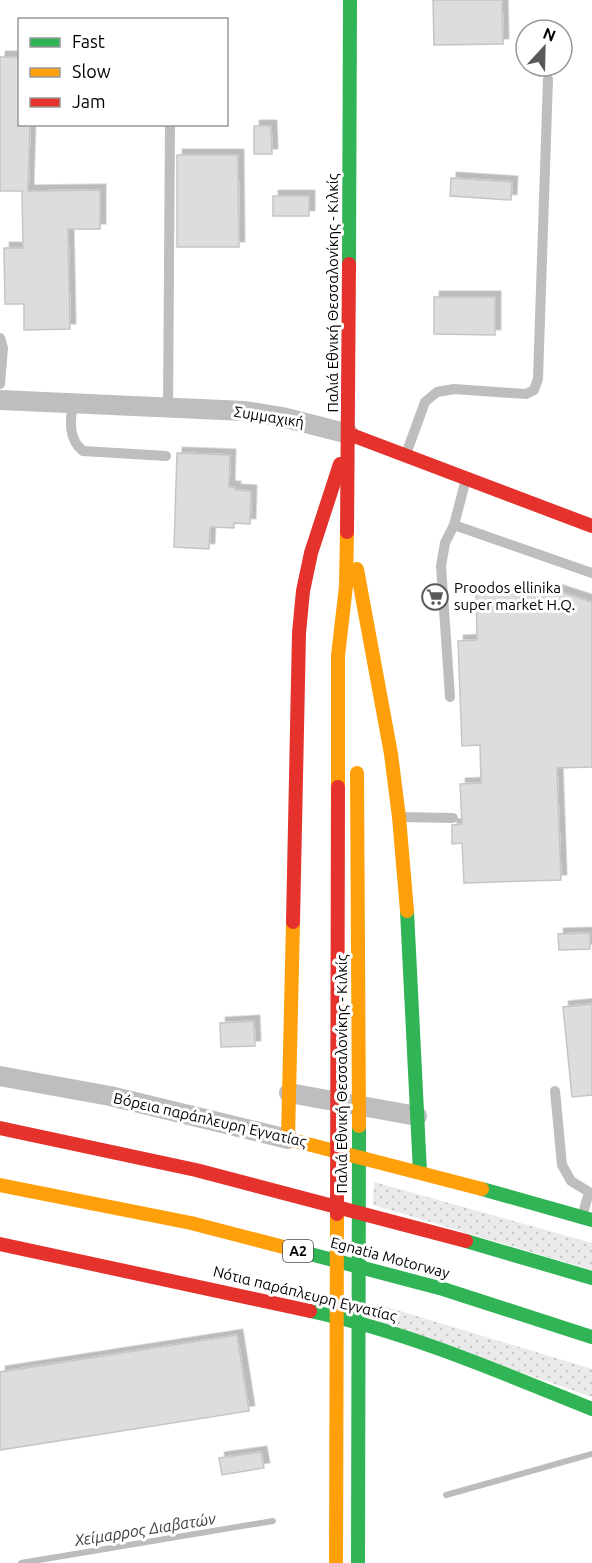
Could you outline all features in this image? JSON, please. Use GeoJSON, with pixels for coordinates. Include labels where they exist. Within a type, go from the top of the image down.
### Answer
{"type":"FeatureCollection","features":[{"type":"Feature","properties":{"kind":"main road","name":"Παλιά Εθνική Θεσσαλονίκης - Κιλκίς"},"geometry":{"type":"LineString","coordinates":[[336,1563],[338,656],[346,586],[350,434],[350,0]]}},
{"type":"Feature","properties":{"kind":"main road","name":"Συμμαχική"},"geometry":{"type":"LineString","coordinates":[[350,434],[592,526]]}},
{"type":"Feature","properties":{"kind":"main road"},"geometry":{"type":"LineString","coordinates":[[288,1138],[299,633],[303,591],[311,554],[350,434]]}},
{"type":"Feature","properties":{"kind":"main road"},"geometry":{"type":"LineString","coordinates":[[348,513],[392,759],[399,817],[420,1172]]}},
{"type":"Feature","properties":{"kind":"main road","name":"Παλιά Εθνική Θεσσαλονίκης - Κιλκίς"},"geometry":{"type":"LineString","coordinates":[[346,586],[353,632]]}},
{"type":"Feature","properties":{"kind":"main road","name":"Παλιά Εθνική Θεσσαλονίκης - Κιλκίς"},"geometry":{"type":"LineString","coordinates":[[357,759],[358,1563]]}},
{"type":"Feature","properties":{"kind":"main road"},"geometry":{"type":"LineString","coordinates":[[0,1128],[196,1170],[450,1236],[592,1278]]}},
{"type":"Feature","properties":{"kind":"main road","name":"Βόρεια παράπλευρη Εγνατίας"},"geometry":{"type":"LineString","coordinates":[[288,1138],[587,1219]]}},
{"type":"Feature","properties":{"kind":"main road","name":"Egnatia Motorway"},"geometry":{"type":"LineString","coordinates":[[0,1185],[213,1229],[443,1289],[592,1337]]}},
{"type":"Feature","properties":{"kind":"main road","name":"Νότια παράπλευρη Εγνατίας"},"geometry":{"type":"LineString","coordinates":[[0,1244],[348,1319],[390,1331],[592,1409]]}},
{"type":"Feature","properties":{"kind":"street","name":"Συμμαχική"},"geometry":{"type":"LineString","coordinates":[[0,400],[245,411],[282,417],[350,434]]}},
{"type":"Feature","properties":{"kind":"street","name":"Βόρεια παράπλευρη Εγνατίας"},"geometry":{"type":"LineString","coordinates":[[0,1076],[110,1096],[288,1138]]}},
{"type":"Feature","properties":{"kind":"street"},"geometry":{"type":"LineString","coordinates":[[289,1092],[417,1116]]}},
{"type":"Feature","properties":{"kind":"lane"},"geometry":{"type":"LineString","coordinates":[[405,455],[425,402],[436,392],[454,389],[526,394],[534,390],[538,379],[548,79]]}},
{"type":"Feature","properties":{"kind":"lane"},"geometry":{"type":"LineString","coordinates":[[168,408],[170,126]]}},
{"type":"Feature","properties":{"kind":"lane"},"geometry":{"type":"LineString","coordinates":[[0,338],[3,348],[0,384]]}},
{"type":"Feature","properties":{"kind":"lane"},"geometry":{"type":"LineString","coordinates":[[73,404],[70,422],[75,445],[83,451],[166,456]]}},
{"type":"Feature","properties":{"kind":"lane"},"geometry":{"type":"LineString","coordinates":[[450,697],[441,566],[445,543],[454,525],[466,479]]}},
{"type":"Feature","properties":{"kind":"lane"},"geometry":{"type":"LineString","coordinates":[[454,525],[592,573]]}},
{"type":"Feature","properties":{"kind":"lane"},"geometry":{"type":"LineString","coordinates":[[399,817],[453,818]]}},
{"type":"Feature","properties":{"kind":"lane"},"geometry":{"type":"LineString","coordinates":[[555,1091],[562,1165],[571,1181],[590,1192],[587,1219]]}},
{"type":"Feature","properties":{"kind":"shaded area"},"geometry":{"type":"Polygon","coordinates":[[[374,1182],[592,1243],[592,1270],[373,1205],[374,1182]]]}},
{"type":"Feature","properties":{"kind":"shaded area"},"geometry":{"type":"Polygon","coordinates":[[[377,1304],[592,1369],[592,1397],[379,1323],[377,1304]]]}},
{"type":"Feature","properties":{"kind":"building"},"geometry":{"type":"Polygon","coordinates":[[[433,0],[502,0],[503,44],[434,45],[433,0]]]}},
{"type":"Feature","properties":{"kind":"building"},"geometry":{"type":"Polygon","coordinates":[[[0,57],[18,57],[18,126],[30,126],[28,191],[100,190],[100,229],[68,229],[70,329],[24,330],[24,304],[5,304],[4,248],[23,248],[22,191],[0,191],[0,57]]]}},
{"type":"Feature","properties":{"kind":"building"},"geometry":{"type":"Polygon","coordinates":[[[254,126],[271,126],[272,154],[254,154],[254,126]]]}},
{"type":"Feature","properties":{"kind":"building"},"geometry":{"type":"Polygon","coordinates":[[[177,155],[238,155],[239,247],[177,247],[177,155]]]}},
{"type":"Feature","properties":{"kind":"building"},"geometry":{"type":"Polygon","coordinates":[[[451,178],[512,182],[511,200],[450,196],[451,178]]]}},
{"type":"Feature","properties":{"kind":"building"},"geometry":{"type":"Polygon","coordinates":[[[273,196],[309,196],[309,216],[273,216],[273,196]]]}},
{"type":"Feature","properties":{"kind":"building"},"geometry":{"type":"Polygon","coordinates":[[[434,297],[495,297],[495,335],[434,334],[434,297]]]}},
{"type":"Feature","properties":{"kind":"building"},"geometry":{"type":"Polygon","coordinates":[[[177,453],[230,455],[229,487],[235,487],[235,490],[251,491],[250,524],[234,523],[234,528],[210,527],[209,549],[174,547],[177,453]]]}},
{"type":"Feature","properties":{"kind":"building"},"geometry":{"type":"Polygon","coordinates":[[[555,590],[592,602],[592,767],[557,768],[561,880],[464,883],[462,843],[452,844],[452,825],[462,824],[460,784],[481,783],[480,745],[462,746],[458,641],[477,640],[476,592],[555,590]]]}},
{"type":"Feature","properties":{"kind":"building"},"geometry":{"type":"Polygon","coordinates":[[[590,933],[590,949],[559,950],[558,934],[590,933]]]}},
{"type":"Feature","properties":{"kind":"building"},"geometry":{"type":"Polygon","coordinates":[[[592,1004],[592,1095],[572,1097],[563,1007],[592,1004]]]}},
{"type":"Feature","properties":{"kind":"building"},"geometry":{"type":"Polygon","coordinates":[[[254,1021],[255,1046],[221,1047],[220,1023],[254,1021]]]}},
{"type":"Feature","properties":{"kind":"building"},"geometry":{"type":"Polygon","coordinates":[[[237,1335],[249,1411],[0,1450],[0,1372],[237,1335]]]}},
{"type":"Feature","properties":{"kind":"building"},"geometry":{"type":"Polygon","coordinates":[[[261,1452],[264,1468],[222,1475],[219,1458],[261,1452]]]}},
{"type":"Feature","properties":{"kind":"waterway"},"geometry":{"type":"LineString","coordinates":[[446,1495],[592,1454]]}},
{"type":"Feature","properties":{"kind":"waterway","name":"Χείμαρρος Διαβατών"},"geometry":{"type":"LineString","coordinates":[[21,1563],[273,1521]]}},
{"type":"Feature","properties":{"kind":"traffic: fast"},"geometry":{"type":"LineString","coordinates":[[349,264],[350,0]]}},
{"type":"Feature","properties":{"kind":"traffic: fast"},"geometry":{"type":"LineString","coordinates":[[407,911],[420,1172]]}},
{"type":"Feature","properties":{"kind":"traffic: fast"},"geometry":{"type":"LineString","coordinates":[[358,1563],[359,1126]]}},
{"type":"Feature","properties":{"kind":"traffic: fast"},"geometry":{"type":"LineString","coordinates":[[482,1189],[592,1220]]}},
{"type":"Feature","properties":{"kind":"traffic: fast"},"geometry":{"type":"LineString","coordinates":[[466,1241],[592,1278]]}},
{"type":"Feature","properties":{"kind":"traffic: fast"},"geometry":{"type":"LineString","coordinates":[[295,1250],[443,1289],[592,1337]]}},
{"type":"Feature","properties":{"kind":"traffic: fast"},"geometry":{"type":"LineString","coordinates":[[310,1311],[418,1341],[592,1409]]}},
{"type":"Feature","properties":{"kind":"traffic: slow"},"geometry":{"type":"LineString","coordinates":[[338,787],[338,656],[346,586],[347,532]]}},
{"type":"Feature","properties":{"kind":"traffic: slow"},"geometry":{"type":"LineString","coordinates":[[357,569],[391,754],[407,911]]}},
{"type":"Feature","properties":{"kind":"traffic: slow"},"geometry":{"type":"LineString","coordinates":[[357,773],[359,1126]]}},
{"type":"Feature","properties":{"kind":"traffic: slow"},"geometry":{"type":"LineString","coordinates":[[293,922],[288,1139],[482,1189]]}},
{"type":"Feature","properties":{"kind":"traffic: slow"},"geometry":{"type":"LineString","coordinates":[[0,1185],[191,1223],[295,1250]]}},
{"type":"Feature","properties":{"kind":"traffic: slow"},"geometry":{"type":"LineString","coordinates":[[336,1563],[337,1214]]}},
{"type":"Feature","properties":{"kind":"traffic: jam"},"geometry":{"type":"LineString","coordinates":[[347,532],[349,264]]}},
{"type":"Feature","properties":{"kind":"traffic: jam"},"geometry":{"type":"LineString","coordinates":[[349,434],[592,526]]}},
{"type":"Feature","properties":{"kind":"traffic: jam"},"geometry":{"type":"LineString","coordinates":[[293,922],[299,633],[303,591],[311,553],[340,464]]}},
{"type":"Feature","properties":{"kind":"traffic: jam"},"geometry":{"type":"LineString","coordinates":[[337,1214],[338,787]]}},
{"type":"Feature","properties":{"kind":"traffic: jam"},"geometry":{"type":"LineString","coordinates":[[0,1128],[196,1170],[466,1241]]}},
{"type":"Feature","properties":{"kind":"traffic: jam"},"geometry":{"type":"LineString","coordinates":[[0,1244],[310,1311]]}},
{"type":"Feature","properties":{"kind":"place","name":"Proodos ellinika super market H.Q."},"geometry":{"type":"Point","coordinates":[435,597]}}]}
